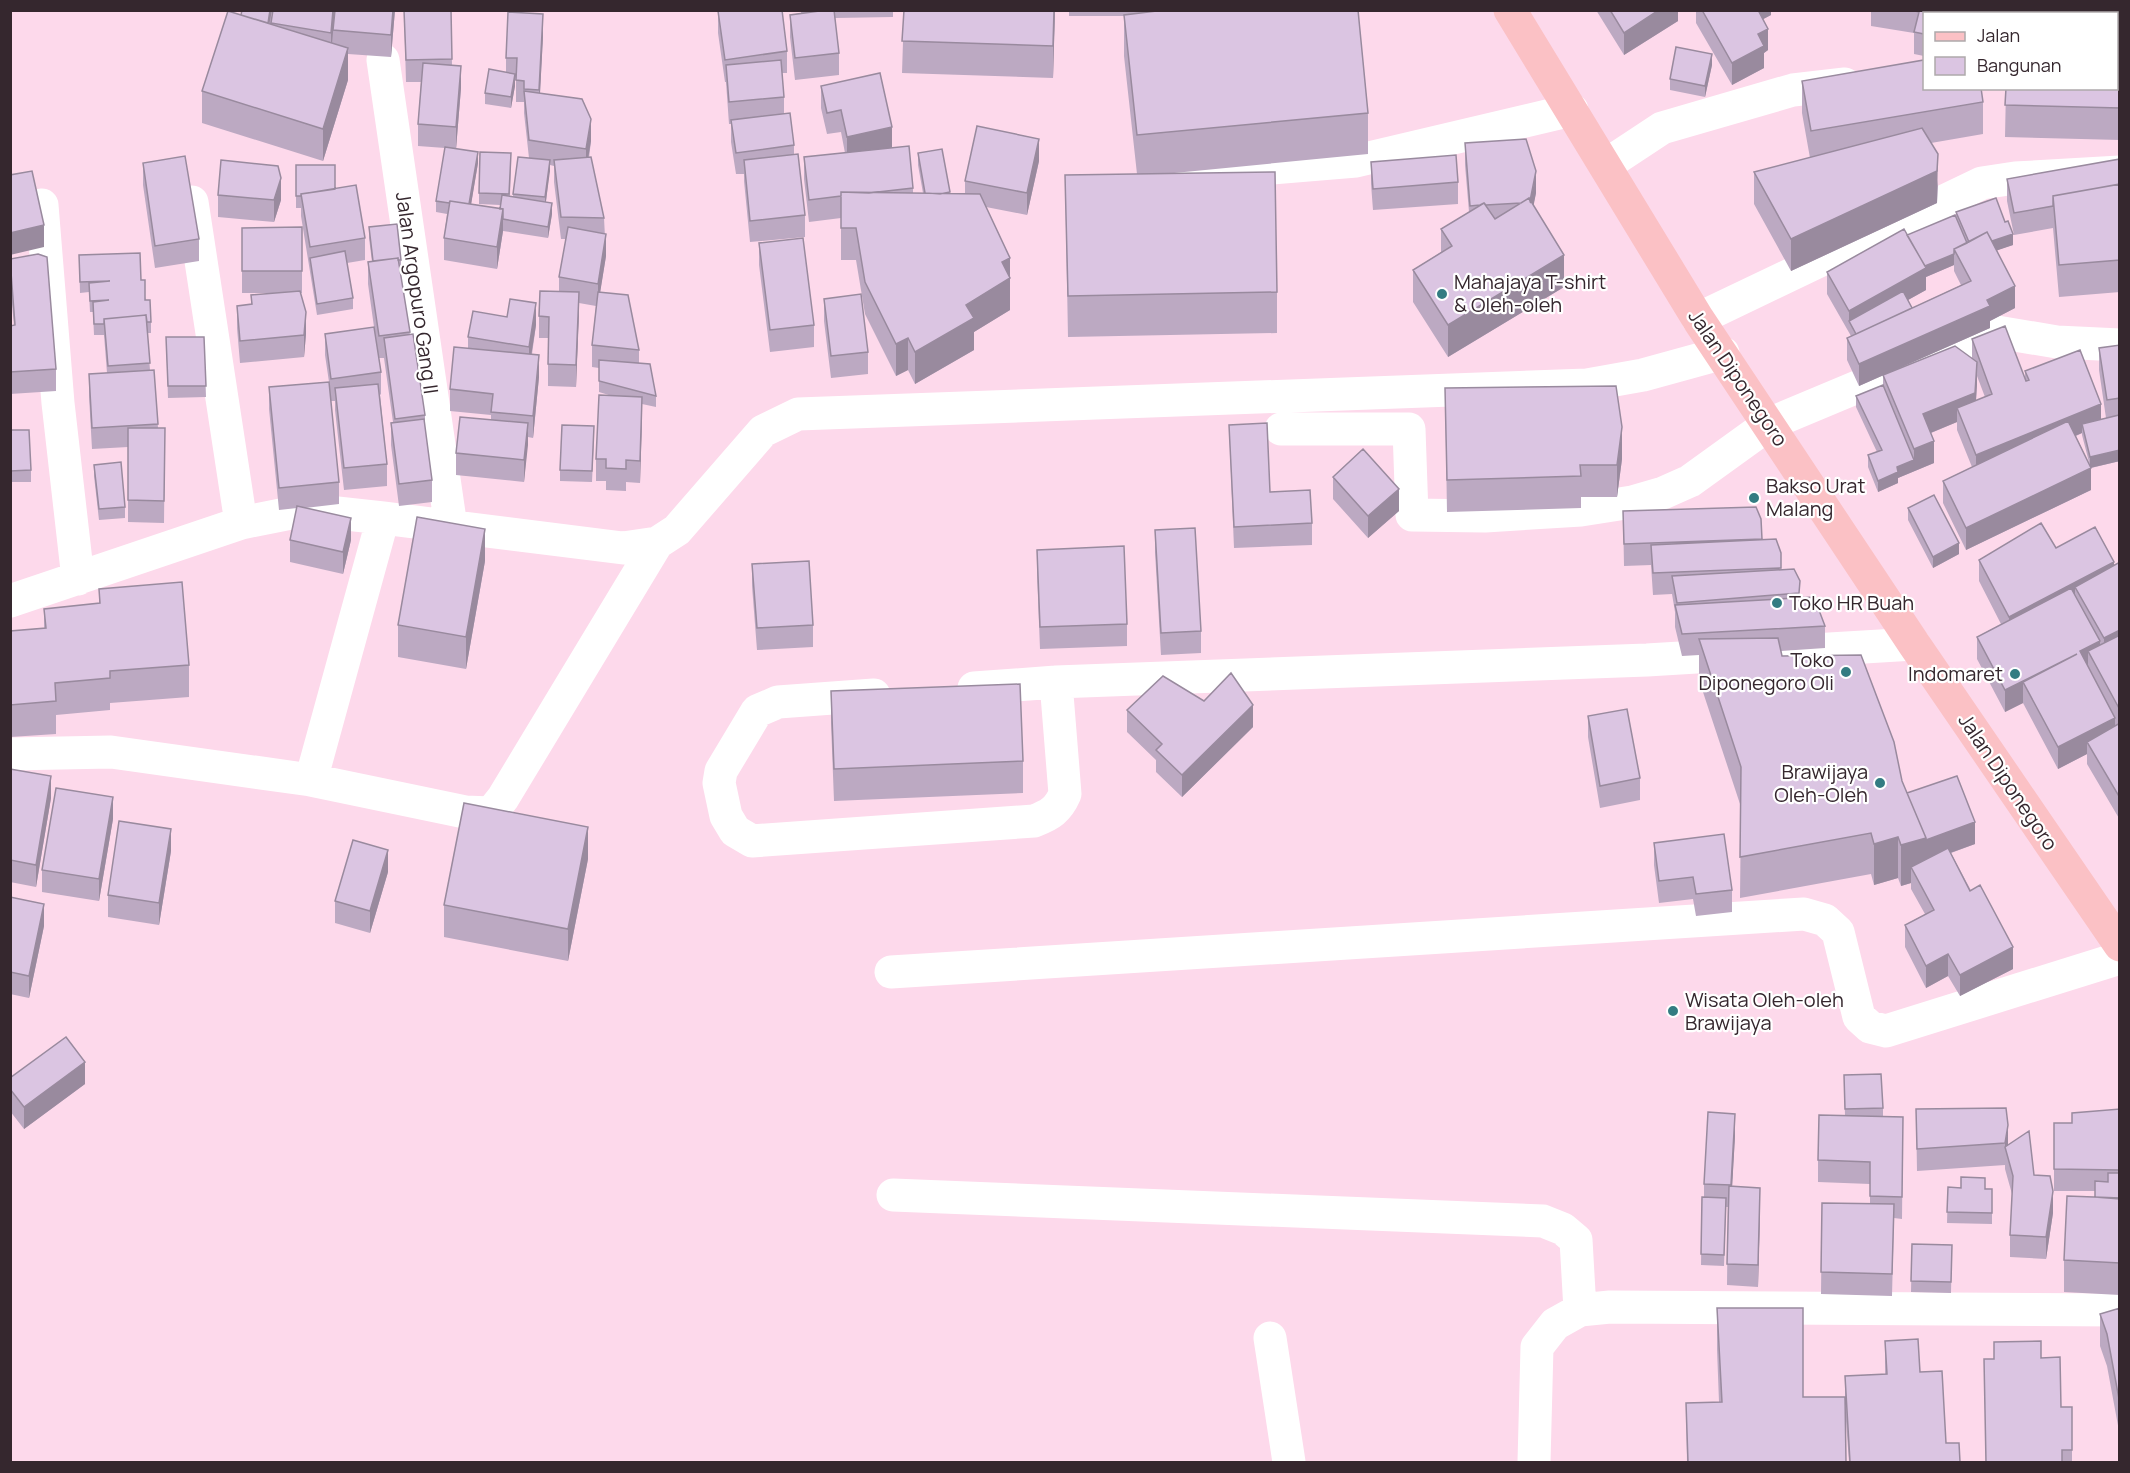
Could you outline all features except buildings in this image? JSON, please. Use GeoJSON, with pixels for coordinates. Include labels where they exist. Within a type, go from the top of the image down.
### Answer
{"type":"FeatureCollection","features":[{"type":"Feature","properties":{"kind":"main road","name":"Jalan Diponegoro"},"geometry":{"type":"LineString","coordinates":[[1510,10],[1698,319],[1723,353],[1914,644],[2120,945]]}},
{"type":"Feature","properties":{"kind":"street","name":"Jalan Argopuro Gang II"},"geometry":{"type":"LineString","coordinates":[[383,60],[451,527]]}},
{"type":"Feature","properties":{"kind":"street"},"geometry":{"type":"LineString","coordinates":[[1606,165],[1662,128],[1793,90],[1873,80]]}},
{"type":"Feature","properties":{"kind":"street"},"geometry":{"type":"LineString","coordinates":[[1146,179],[1356,161],[1572,110]]}},
{"type":"Feature","properties":{"kind":"street"},"geometry":{"type":"LineString","coordinates":[[1698,319],[1982,183],[2015,178],[2120,172]]}},
{"type":"Feature","properties":{"kind":"street"},"geometry":{"type":"LineString","coordinates":[[188,178],[241,523]]}},
{"type":"Feature","properties":{"kind":"street"},"geometry":{"type":"LineString","coordinates":[[42,205],[58,403],[78,579]]}},
{"type":"Feature","properties":{"kind":"street"},"geometry":{"type":"LineString","coordinates":[[1281,429],[1409,429],[1412,515],[1485,516],[1581,510],[1632,502],[1663,493],[1690,481],[1769,424],[1991,331],[2057,342],[2120,345]]}},
{"type":"Feature","properties":{"kind":"street"},"geometry":{"type":"LineString","coordinates":[[10,601],[241,523],[296,512],[328,512],[383,518],[623,548],[657,543],[677,530],[763,431],[798,414],[1587,385],[1643,375],[1723,353]]}},
{"type":"Feature","properties":{"kind":"street"},"geometry":{"type":"LineString","coordinates":[[311,780],[383,518]]}},
{"type":"Feature","properties":{"kind":"street"},"geometry":{"type":"LineString","coordinates":[[10,754],[111,752],[311,780],[465,812],[491,813],[503,798],[657,543]]}},
{"type":"Feature","properties":{"kind":"street"},"geometry":{"type":"LineString","coordinates":[[940,690],[1056,682],[1647,660],[1914,644]]}},
{"type":"Feature","properties":{"kind":"street"},"geometry":{"type":"LineString","coordinates":[[906,693],[778,702],[757,711],[721,771],[718,783],[721,804],[735,831],[752,841],[1034,821],[1049,815],[1059,807],[1065,794],[1056,682]]}},
{"type":"Feature","properties":{"kind":"street"},"geometry":{"type":"LineString","coordinates":[[891,972],[1804,914],[1825,920],[1838,932],[1859,1017],[1870,1027],[1886,1031],[2120,958]]}},
{"type":"Feature","properties":{"kind":"street"},"geometry":{"type":"LineString","coordinates":[[893,1195],[1543,1221],[1563,1229],[1576,1240],[1580,1310]]}},
{"type":"Feature","properties":{"kind":"street"},"geometry":{"type":"LineString","coordinates":[[1534,1462],[1537,1347],[1555,1324],[1580,1310],[1610,1307],[2120,1310]]}},
{"type":"Feature","properties":{"kind":"street"},"geometry":{"type":"LineString","coordinates":[[1270,1338],[1289,1462]]}},
{"type":"Feature","properties":{"kind":"place","name":"Mahajaya T-shirt & Oleh-oleh"},"geometry":{"type":"Point","coordinates":[1442,294]}},
{"type":"Feature","properties":{"kind":"place","name":"Bakso Urat Malang"},"geometry":{"type":"Point","coordinates":[1754,498]}},
{"type":"Feature","properties":{"kind":"place","name":"Toko HR Buah"},"geometry":{"type":"Point","coordinates":[1777,603]}},
{"type":"Feature","properties":{"kind":"place","name":"Toko Diponegoro Oli"},"geometry":{"type":"Point","coordinates":[1846,672]}},
{"type":"Feature","properties":{"kind":"place","name":"Indomaret"},"geometry":{"type":"Point","coordinates":[2015,674]}},
{"type":"Feature","properties":{"kind":"place","name":"Brawijaya Oleh-Oleh"},"geometry":{"type":"Point","coordinates":[1880,783]}},
{"type":"Feature","properties":{"kind":"place","name":"Wisata Oleh-oleh Brawijaya"},"geometry":{"type":"Point","coordinates":[1673,1011]}}]}
